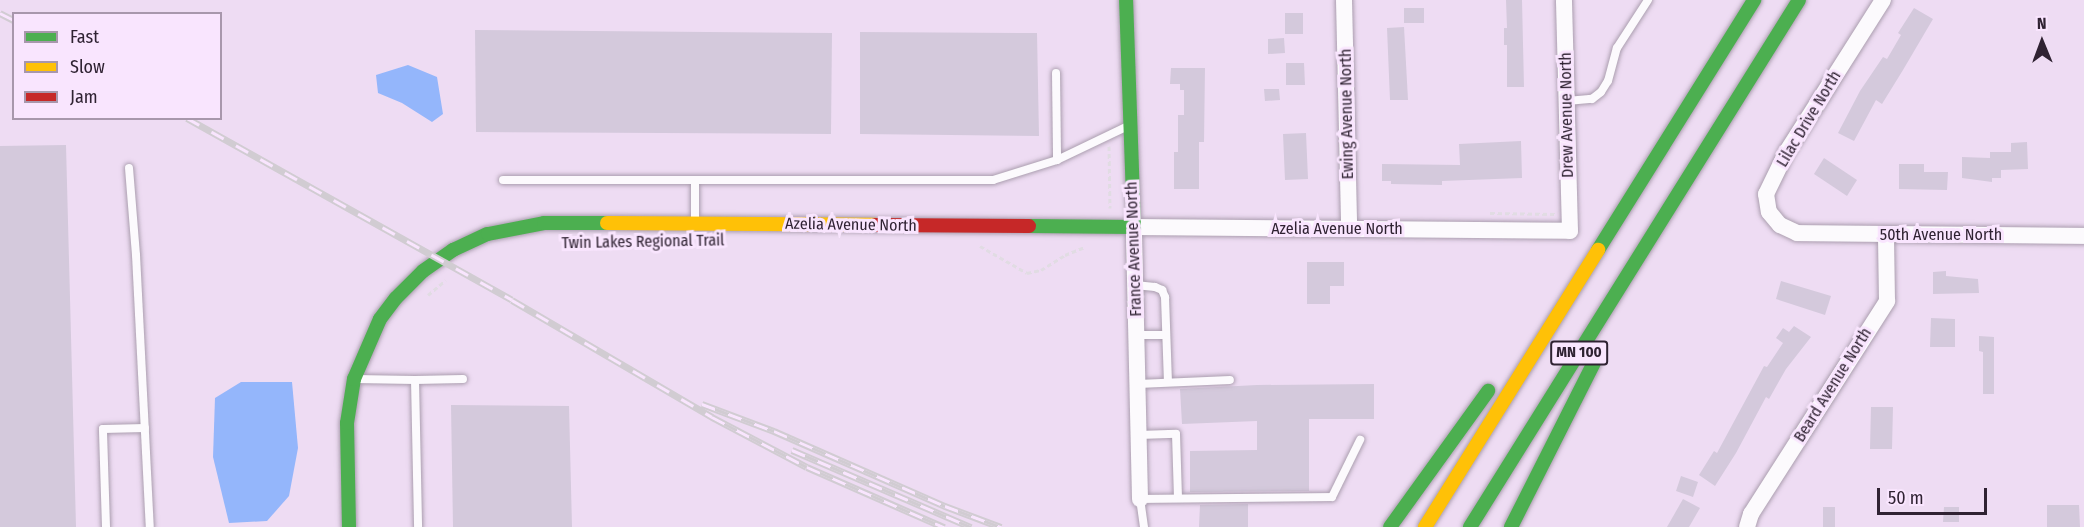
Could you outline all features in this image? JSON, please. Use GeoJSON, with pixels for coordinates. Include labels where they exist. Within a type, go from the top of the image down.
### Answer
{"type":"FeatureCollection","features":[{"type":"Feature","properties":{"kind":"main road","name":"France Avenue North"},"geometry":{"type":"LineString","coordinates":[[1126,0],[1134,228]]}},
{"type":"Feature","properties":{"kind":"main road","name":"MN 100"},"geometry":{"type":"LineString","coordinates":[[1425,527],[1754,0]]}},
{"type":"Feature","properties":{"kind":"main road","name":"MN 100"},"geometry":{"type":"LineString","coordinates":[[1470,527],[1799,0]]}},
{"type":"Feature","properties":{"kind":"main road"},"geometry":{"type":"LineString","coordinates":[[1621,313],[1688,179]]}},
{"type":"Feature","properties":{"kind":"main road","name":"Azelia Avenue North"},"geometry":{"type":"LineString","coordinates":[[349,527],[347,423],[354,379],[380,319],[396,298],[438,260],[479,238],[544,223],[1134,228]]}},
{"type":"Feature","properties":{"kind":"main road"},"geometry":{"type":"LineString","coordinates":[[1521,350],[1554,318]]}},
{"type":"Feature","properties":{"kind":"main road"},"geometry":{"type":"LineString","coordinates":[[1511,527],[1599,354]]}},
{"type":"Feature","properties":{"kind":"main road"},"geometry":{"type":"LineString","coordinates":[[1390,527],[1498,376]]}},
{"type":"Feature","properties":{"kind":"street","name":"Ewing Avenue North"},"geometry":{"type":"LineString","coordinates":[[1344,0],[1349,229]]}},
{"type":"Feature","properties":{"kind":"street","name":"Drew Avenue North"},"geometry":{"type":"LineString","coordinates":[[1564,0],[1570,231]]}},
{"type":"Feature","properties":{"kind":"street","name":"Lilac Drive North"},"geometry":{"type":"LineString","coordinates":[[1797,233],[1780,225],[1769,212],[1766,194],[1787,151],[1883,0]]}},
{"type":"Feature","properties":{"kind":"street","name":"Azelia Avenue North"},"geometry":{"type":"LineString","coordinates":[[1134,228],[1570,231]]}},
{"type":"Feature","properties":{"kind":"street","name":"France Avenue North"},"geometry":{"type":"LineString","coordinates":[[1134,228],[1140,499]]}},
{"type":"Feature","properties":{"kind":"street","name":"50th Avenue North"},"geometry":{"type":"LineString","coordinates":[[1797,233],[2084,236]]}},
{"type":"Feature","properties":{"kind":"street","name":"Beard Avenue North"},"geometry":{"type":"LineString","coordinates":[[1747,527],[1751,514],[1887,301],[1886,235]]}},
{"type":"Feature","properties":{"kind":"lane"},"geometry":{"type":"LineString","coordinates":[[1567,101],[1592,99],[1601,92],[1608,81],[1617,48],[1648,0]]}},
{"type":"Feature","properties":{"kind":"lane"},"geometry":{"type":"LineString","coordinates":[[1056,73],[1057,160]]}},
{"type":"Feature","properties":{"kind":"lane"},"geometry":{"type":"LineString","coordinates":[[503,180],[993,180],[1057,160],[1130,125]]}},
{"type":"Feature","properties":{"kind":"lane"},"geometry":{"type":"LineString","coordinates":[[129,168],[150,527]]}},
{"type":"Feature","properties":{"kind":"lane"},"geometry":{"type":"LineString","coordinates":[[695,180],[695,224]]}},
{"type":"Feature","properties":{"kind":"lane"},"geometry":{"type":"LineString","coordinates":[[1135,285],[1162,290],[1165,297],[1168,381]]}},
{"type":"Feature","properties":{"kind":"lane"},"geometry":{"type":"LineString","coordinates":[[1137,335],[1166,335]]}},
{"type":"Feature","properties":{"kind":"lane"},"geometry":{"type":"LineString","coordinates":[[354,379],[463,379]]}},
{"type":"Feature","properties":{"kind":"lane"},"geometry":{"type":"LineString","coordinates":[[415,380],[417,527]]}},
{"type":"Feature","properties":{"kind":"lane"},"geometry":{"type":"LineString","coordinates":[[1137,384],[1230,380]]}},
{"type":"Feature","properties":{"kind":"lane"},"geometry":{"type":"LineString","coordinates":[[106,527],[103,429],[145,428]]}},
{"type":"Feature","properties":{"kind":"lane"},"geometry":{"type":"LineString","coordinates":[[1139,435],[1176,435],[1178,498]]}},
{"type":"Feature","properties":{"kind":"lane"},"geometry":{"type":"LineString","coordinates":[[1144,527],[1140,499],[1332,497],[1360,440]]}},
{"type":"Feature","properties":{"kind":"path","name":"Twin Lakes Regional Trail"},"geometry":{"type":"LineString","coordinates":[[564,244],[597,244]]}},
{"type":"Feature","properties":{"kind":"path"},"geometry":{"type":"LineString","coordinates":[[969,245],[990,250],[1027,273],[1041,270],[1074,250],[1095,246]]}},
{"type":"Feature","properties":{"kind":"path"},"geometry":{"type":"LineString","coordinates":[[421,300],[451,276]]}},
{"type":"Feature","properties":{"kind":"water"},"geometry":{"type":"Polygon","coordinates":[[[408,65],[437,77],[443,114],[432,122],[402,103],[378,93],[376,75],[408,65]]]}},
{"type":"Feature","properties":{"kind":"water"},"geometry":{"type":"Polygon","coordinates":[[[241,382],[292,382],[298,448],[289,496],[267,521],[229,523],[213,457],[215,398],[241,382]]]}},
{"type":"Feature","properties":{"kind":"building"},"geometry":{"type":"Polygon","coordinates":[[[1506,0],[1522,0],[1524,87],[1507,87],[1507,45],[1504,45],[1504,28],[1507,28],[1506,0]]]}},
{"type":"Feature","properties":{"kind":"building"},"geometry":{"type":"Polygon","coordinates":[[[1404,8],[1424,8],[1424,23],[1404,23],[1404,8]]]}},
{"type":"Feature","properties":{"kind":"building"},"geometry":{"type":"Polygon","coordinates":[[[1914,8],[1933,19],[1903,70],[1882,104],[1876,100],[1854,141],[1838,133],[1860,91],[1883,57],[1887,59],[1901,35],[1898,33],[1914,8]]]}},
{"type":"Feature","properties":{"kind":"building"},"geometry":{"type":"Polygon","coordinates":[[[1285,13],[1303,13],[1303,34],[1285,34],[1285,13]]]}},
{"type":"Feature","properties":{"kind":"building"},"geometry":{"type":"Polygon","coordinates":[[[1404,27],[1408,100],[1390,100],[1387,28],[1404,27]]]}},
{"type":"Feature","properties":{"kind":"building"},"geometry":{"type":"Polygon","coordinates":[[[475,30],[832,33],[831,134],[476,132],[475,30]]]}},
{"type":"Feature","properties":{"kind":"building"},"geometry":{"type":"Polygon","coordinates":[[[860,32],[1037,33],[1039,136],[860,134],[860,32]]]}},
{"type":"Feature","properties":{"kind":"building"},"geometry":{"type":"Polygon","coordinates":[[[1284,38],[1285,53],[1268,54],[1268,39],[1284,38]]]}},
{"type":"Feature","properties":{"kind":"building"},"geometry":{"type":"Polygon","coordinates":[[[1286,63],[1304,63],[1305,85],[1286,85],[1286,63]]]}},
{"type":"Feature","properties":{"kind":"building"},"geometry":{"type":"Polygon","coordinates":[[[1171,68],[1205,68],[1204,142],[1199,142],[1199,189],[1174,189],[1174,152],[1178,152],[1178,115],[1184,115],[1184,90],[1180,90],[1180,84],[1170,84],[1171,68]]]}},
{"type":"Feature","properties":{"kind":"building"},"geometry":{"type":"Polygon","coordinates":[[[1264,89],[1279,89],[1280,100],[1265,101],[1264,89]]]}},
{"type":"Feature","properties":{"kind":"building"},"geometry":{"type":"Polygon","coordinates":[[[1306,133],[1308,179],[1285,180],[1283,134],[1306,133]]]}},
{"type":"Feature","properties":{"kind":"building"},"geometry":{"type":"Polygon","coordinates":[[[1521,141],[1522,178],[1442,181],[1442,185],[1391,184],[1391,181],[1382,181],[1382,164],[1460,165],[1459,144],[1521,141]]]}},
{"type":"Feature","properties":{"kind":"building"},"geometry":{"type":"Polygon","coordinates":[[[2027,142],[2028,169],[2001,170],[2001,178],[1992,178],[1992,182],[1962,178],[1962,157],[1990,158],[1990,152],[2011,152],[2011,143],[2027,142]]]}},
{"type":"Feature","properties":{"kind":"building"},"geometry":{"type":"Polygon","coordinates":[[[66,145],[76,527],[0,527],[0,146],[66,145]]]}},
{"type":"Feature","properties":{"kind":"building"},"geometry":{"type":"Polygon","coordinates":[[[1824,158],[1857,180],[1847,196],[1814,174],[1824,158]]]}},
{"type":"Feature","properties":{"kind":"building"},"geometry":{"type":"Polygon","coordinates":[[[1899,164],[1924,164],[1924,172],[1948,172],[1947,190],[1899,189],[1899,164]]]}},
{"type":"Feature","properties":{"kind":"building"},"geometry":{"type":"Polygon","coordinates":[[[1307,262],[1344,262],[1344,286],[1330,286],[1330,304],[1307,304],[1307,262]]]}},
{"type":"Feature","properties":{"kind":"building"},"geometry":{"type":"Polygon","coordinates":[[[1946,271],[1946,276],[1978,279],[1979,293],[1933,294],[1933,272],[1946,271]]]}},
{"type":"Feature","properties":{"kind":"building"},"geometry":{"type":"Polygon","coordinates":[[[1781,281],[1831,296],[1825,315],[1776,299],[1781,281]]]}},
{"type":"Feature","properties":{"kind":"building"},"geometry":{"type":"Polygon","coordinates":[[[1931,318],[1955,319],[1955,347],[1930,347],[1931,318]]]}},
{"type":"Feature","properties":{"kind":"building"},"geometry":{"type":"Polygon","coordinates":[[[1794,326],[1811,337],[1786,369],[1769,399],[1766,397],[1736,453],[1715,486],[1699,475],[1714,451],[1717,453],[1764,366],[1767,367],[1783,343],[1776,338],[1783,328],[1789,332],[1794,326]]]}},
{"type":"Feature","properties":{"kind":"building"},"geometry":{"type":"Polygon","coordinates":[[[1979,336],[1994,337],[1994,394],[1983,394],[1983,352],[1979,351],[1979,336]]]}},
{"type":"Feature","properties":{"kind":"building"},"geometry":{"type":"Polygon","coordinates":[[[1374,384],[1374,419],[1309,419],[1309,491],[1190,492],[1190,451],[1257,450],[1257,421],[1182,424],[1180,389],[1257,385],[1374,384]]]}},
{"type":"Feature","properties":{"kind":"building"},"geometry":{"type":"Polygon","coordinates":[[[451,405],[569,406],[572,527],[453,527],[451,405]]]}},
{"type":"Feature","properties":{"kind":"building"},"geometry":{"type":"Polygon","coordinates":[[[1871,407],[1893,407],[1892,449],[1870,449],[1871,407]]]}},
{"type":"Feature","properties":{"kind":"building"},"geometry":{"type":"Polygon","coordinates":[[[1681,476],[1698,482],[1693,497],[1676,491],[1681,476]]]}},
{"type":"Feature","properties":{"kind":"building"},"geometry":{"type":"Polygon","coordinates":[[[1683,499],[1700,508],[1689,527],[1667,527],[1683,499]]]}},
{"type":"Feature","properties":{"kind":"building"},"geometry":{"type":"Polygon","coordinates":[[[1248,504],[1248,527],[1199,527],[1200,505],[1248,504]]]}},
{"type":"Feature","properties":{"kind":"building"},"geometry":{"type":"Polygon","coordinates":[[[2047,505],[2079,505],[2080,527],[2047,527],[2047,505]]]}},
{"type":"Feature","properties":{"kind":"building"},"geometry":{"type":"Polygon","coordinates":[[[1823,507],[1835,507],[1835,527],[1823,527],[1823,507]]]}},
{"type":"Feature","properties":{"kind":"building"},"geometry":{"type":"Polygon","coordinates":[[[1944,507],[1959,507],[1959,522],[1943,522],[1944,507]]]}},
{"type":"Feature","properties":{"kind":"railway"},"geometry":{"type":"LineString","coordinates":[[0,13],[12,19]]}},
{"type":"Feature","properties":{"kind":"railway"},"geometry":{"type":"LineString","coordinates":[[191,120],[512,300],[712,417],[807,467],[944,527]]}},
{"type":"Feature","properties":{"kind":"railway"},"geometry":{"type":"LineString","coordinates":[[702,404],[774,431],[945,506],[1001,527]]}},
{"type":"Feature","properties":{"kind":"railway"},"geometry":{"type":"LineString","coordinates":[[792,450],[971,527]]}},
{"type":"Feature","properties":{"kind":"traffic: fast"},"geometry":{"type":"LineString","coordinates":[[1029,226],[1134,227],[1126,0]]}},
{"type":"Feature","properties":{"kind":"traffic: fast"},"geometry":{"type":"LineString","coordinates":[[1598,250],[1754,0]]}},
{"type":"Feature","properties":{"kind":"traffic: fast"},"geometry":{"type":"LineString","coordinates":[[1470,527],[1799,0]]}},
{"type":"Feature","properties":{"kind":"traffic: fast"},"geometry":{"type":"LineString","coordinates":[[349,527],[347,423],[354,379],[380,319],[396,298],[423,271],[453,250],[488,234],[544,223],[607,223]]}},
{"type":"Feature","properties":{"kind":"traffic: fast"},"geometry":{"type":"LineString","coordinates":[[1511,527],[1594,363]]}},
{"type":"Feature","properties":{"kind":"traffic: fast"},"geometry":{"type":"LineString","coordinates":[[1390,527],[1488,391]]}},
{"type":"Feature","properties":{"kind":"traffic: slow"},"geometry":{"type":"LineString","coordinates":[[607,223],[875,225]]}},
{"type":"Feature","properties":{"kind":"traffic: slow"},"geometry":{"type":"LineString","coordinates":[[1425,527],[1598,250]]}},
{"type":"Feature","properties":{"kind":"traffic: jam"},"geometry":{"type":"LineString","coordinates":[[875,225],[1029,226]]}}]}
